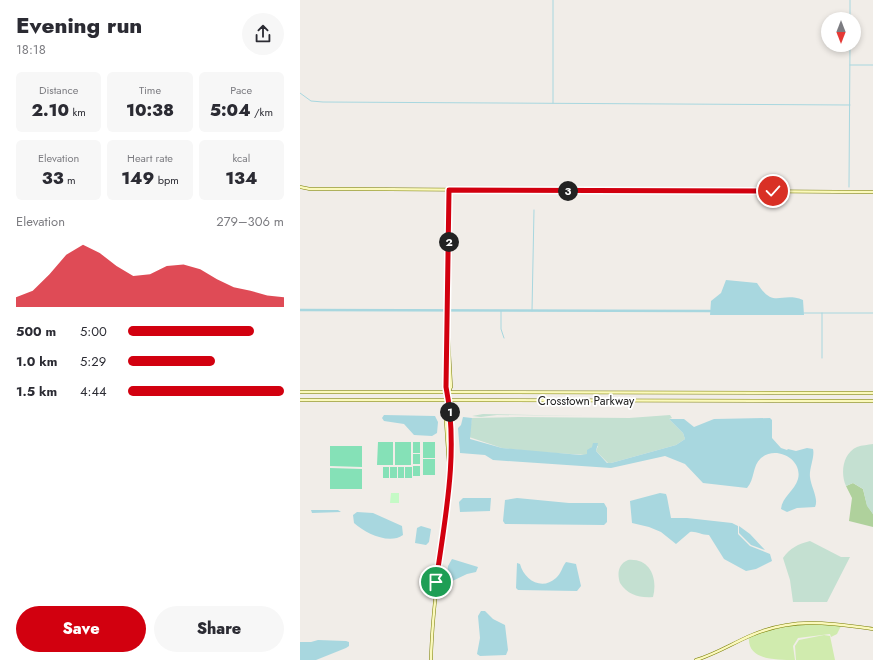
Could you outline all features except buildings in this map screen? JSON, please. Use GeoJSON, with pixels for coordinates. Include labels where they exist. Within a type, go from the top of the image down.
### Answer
{"type":"FeatureCollection","features":[{"type":"Feature","properties":{"kind":"street"},"geometry":{"type":"LineString","coordinates":[[300,187],[318,189],[873,192]]}},
{"type":"Feature","properties":{"kind":"street"},"geometry":{"type":"LineString","coordinates":[[431,660],[434,606],[446,520],[449,470],[445,408],[448,401],[446,355],[448,333],[449,190]]}},
{"type":"Feature","properties":{"kind":"street","name":"Crosstown Parkway"},"geometry":{"type":"LineString","coordinates":[[300,392],[448,394],[873,394]]}},
{"type":"Feature","properties":{"kind":"street","name":"Crosstown Parkway"},"geometry":{"type":"LineString","coordinates":[[300,400],[873,401]]}},
{"type":"Feature","properties":{"kind":"street"},"geometry":{"type":"LineString","coordinates":[[696,660],[724,650],[753,634],[793,623],[823,622],[873,629]]}},
{"type":"Feature","properties":{"kind":"green space"},"geometry":{"type":"Polygon","coordinates":[[[483,414],[586,416],[472,416],[483,414]]]}},
{"type":"Feature","properties":{"kind":"green space"},"geometry":{"type":"Polygon","coordinates":[[[670,415],[672,418],[669,419],[683,433],[685,439],[676,445],[611,463],[608,463],[596,451],[598,446],[592,447],[587,455],[538,452],[502,448],[469,437],[472,418],[629,418],[670,415]]]}},
{"type":"Feature","properties":{"kind":"green space"},"geometry":{"type":"Polygon","coordinates":[[[378,442],[393,442],[393,465],[377,465],[378,442]]]}},
{"type":"Feature","properties":{"kind":"green space"},"geometry":{"type":"Polygon","coordinates":[[[395,442],[411,442],[411,465],[395,465],[395,442]]]}},
{"type":"Feature","properties":{"kind":"green space"},"geometry":{"type":"Polygon","coordinates":[[[413,442],[420,442],[420,453],[413,453],[413,442]]]}},
{"type":"Feature","properties":{"kind":"green space"},"geometry":{"type":"Polygon","coordinates":[[[423,442],[435,442],[435,458],[423,458],[423,442]]]}},
{"type":"Feature","properties":{"kind":"green space"},"geometry":{"type":"Polygon","coordinates":[[[873,444],[873,514],[867,506],[863,489],[853,483],[846,486],[843,470],[846,459],[852,450],[859,446],[873,444]]]}},
{"type":"Feature","properties":{"kind":"green space"},"geometry":{"type":"Polygon","coordinates":[[[330,446],[362,446],[362,467],[330,466],[330,446]]]}},
{"type":"Feature","properties":{"kind":"green space"},"geometry":{"type":"Polygon","coordinates":[[[413,454],[420,454],[420,464],[413,464],[413,454]]]}},
{"type":"Feature","properties":{"kind":"green space"},"geometry":{"type":"Polygon","coordinates":[[[423,459],[435,459],[435,475],[423,475],[423,459]]]}},
{"type":"Feature","properties":{"kind":"green space"},"geometry":{"type":"Polygon","coordinates":[[[413,466],[420,466],[420,476],[413,476],[413,466]]]}},
{"type":"Feature","properties":{"kind":"green space"},"geometry":{"type":"Polygon","coordinates":[[[383,467],[389,467],[389,478],[383,478],[383,467]]]}},
{"type":"Feature","properties":{"kind":"green space"},"geometry":{"type":"Polygon","coordinates":[[[390,467],[397,467],[397,478],[390,478],[390,467]]]}},
{"type":"Feature","properties":{"kind":"green space"},"geometry":{"type":"Polygon","coordinates":[[[398,467],[404,467],[404,478],[398,478],[398,467]]]}},
{"type":"Feature","properties":{"kind":"green space"},"geometry":{"type":"Polygon","coordinates":[[[405,467],[412,467],[412,478],[405,478],[405,467]]]}},
{"type":"Feature","properties":{"kind":"green space"},"geometry":{"type":"Polygon","coordinates":[[[330,468],[362,469],[362,489],[330,489],[330,468]]]}},
{"type":"Feature","properties":{"kind":"green space"},"geometry":{"type":"Polygon","coordinates":[[[853,483],[863,489],[867,505],[873,514],[873,527],[849,521],[852,498],[846,486],[853,483]]]}},
{"type":"Feature","properties":{"kind":"green space"},"geometry":{"type":"Polygon","coordinates":[[[391,493],[399,493],[399,503],[390,503],[391,493]]]}},
{"type":"Feature","properties":{"kind":"green space"},"geometry":{"type":"Polygon","coordinates":[[[810,541],[841,557],[850,557],[827,602],[793,602],[790,580],[783,558],[795,547],[810,541]]]}},
{"type":"Feature","properties":{"kind":"green space"},"geometry":{"type":"Polygon","coordinates":[[[628,560],[642,562],[651,571],[654,583],[653,597],[634,595],[620,583],[620,567],[628,560]]]}},
{"type":"Feature","properties":{"kind":"green space"},"geometry":{"type":"Polygon","coordinates":[[[806,623],[841,626],[837,634],[831,637],[830,634],[798,638],[793,646],[795,660],[779,660],[764,657],[757,654],[750,645],[749,637],[768,630],[806,623]]]}},
{"type":"Feature","properties":{"kind":"green space"},"geometry":{"type":"Polygon","coordinates":[[[824,635],[830,636],[835,660],[796,660],[795,646],[799,640],[824,635]]]}},
{"type":"Feature","properties":{"kind":"water"},"geometry":{"type":"Polygon","coordinates":[[[726,280],[757,283],[768,296],[773,298],[788,297],[803,300],[804,315],[710,315],[711,301],[721,293],[726,280]]]}},
{"type":"Feature","properties":{"kind":"water"},"geometry":{"type":"Polygon","coordinates":[[[384,415],[435,416],[438,422],[437,433],[432,436],[414,435],[404,424],[384,421],[382,418],[384,415]]]}},
{"type":"Feature","properties":{"kind":"water"},"geometry":{"type":"Polygon","coordinates":[[[463,417],[472,418],[470,439],[502,448],[581,455],[587,454],[587,450],[592,447],[593,443],[598,443],[596,451],[607,463],[676,445],[685,439],[683,433],[669,419],[684,419],[694,427],[714,419],[770,418],[772,420],[772,438],[781,448],[796,451],[807,448],[813,449],[810,477],[816,504],[815,507],[797,508],[787,512],[781,509],[784,501],[798,479],[799,472],[793,461],[787,456],[781,454],[767,454],[758,461],[750,484],[747,488],[703,483],[685,464],[665,456],[611,468],[493,460],[485,455],[460,453],[458,428],[461,425],[463,417]]]}},
{"type":"Feature","properties":{"kind":"water"},"geometry":{"type":"Polygon","coordinates":[[[660,493],[666,494],[671,518],[687,518],[732,523],[738,526],[738,534],[750,546],[770,554],[772,561],[756,569],[746,571],[724,559],[709,535],[690,532],[676,544],[661,532],[649,527],[632,523],[630,501],[660,493]]]}},
{"type":"Feature","properties":{"kind":"water"},"geometry":{"type":"Polygon","coordinates":[[[463,498],[491,498],[490,511],[460,512],[459,502],[463,498]]]}},
{"type":"Feature","properties":{"kind":"water"},"geometry":{"type":"Polygon","coordinates":[[[517,498],[569,503],[604,503],[607,508],[607,522],[604,525],[505,524],[503,521],[505,500],[517,498]]]}},
{"type":"Feature","properties":{"kind":"water"},"geometry":{"type":"Polygon","coordinates":[[[311,510],[338,510],[341,512],[312,513],[311,510]]]}},
{"type":"Feature","properties":{"kind":"water"},"geometry":{"type":"Polygon","coordinates":[[[357,512],[373,513],[402,526],[403,535],[391,539],[371,534],[354,523],[353,515],[357,512]]]}},
{"type":"Feature","properties":{"kind":"water"},"geometry":{"type":"Polygon","coordinates":[[[421,526],[431,529],[429,542],[426,545],[415,543],[417,528],[421,526]]]}},
{"type":"Feature","properties":{"kind":"water"},"geometry":{"type":"Polygon","coordinates":[[[739,526],[750,534],[765,550],[751,545],[739,533],[739,526]]]}},
{"type":"Feature","properties":{"kind":"water"},"geometry":{"type":"Polygon","coordinates":[[[452,559],[478,567],[476,572],[467,574],[446,584],[448,566],[452,559]]]}},
{"type":"Feature","properties":{"kind":"water"},"geometry":{"type":"Polygon","coordinates":[[[566,562],[576,564],[581,586],[577,591],[518,590],[516,588],[517,563],[520,564],[525,575],[529,579],[540,584],[545,584],[551,582],[558,576],[566,562]]]}},
{"type":"Feature","properties":{"kind":"water"},"geometry":{"type":"Polygon","coordinates":[[[481,611],[485,611],[493,619],[505,625],[508,650],[506,655],[480,656],[477,654],[480,638],[478,616],[481,611]]]}},
{"type":"Feature","properties":{"kind":"water"},"geometry":{"type":"Polygon","coordinates":[[[318,640],[346,641],[349,642],[349,646],[316,660],[300,660],[300,642],[311,642],[318,640]]]}},
{"type":"Feature","properties":{"kind":"waterway"},"geometry":{"type":"LineString","coordinates":[[553,0],[553,103]]}},
{"type":"Feature","properties":{"kind":"waterway"},"geometry":{"type":"LineString","coordinates":[[850,0],[850,12]]}},
{"type":"Feature","properties":{"kind":"waterway"},"geometry":{"type":"LineString","coordinates":[[849,187],[850,52]]}},
{"type":"Feature","properties":{"kind":"waterway"},"geometry":{"type":"LineString","coordinates":[[850,65],[873,65]]}},
{"type":"Feature","properties":{"kind":"waterway"},"geometry":{"type":"LineString","coordinates":[[300,93],[311,101],[323,102],[850,105]]}},
{"type":"Feature","properties":{"kind":"waterway"},"geometry":{"type":"LineString","coordinates":[[532,311],[534,210]]}},
{"type":"Feature","properties":{"kind":"waterway"},"geometry":{"type":"LineString","coordinates":[[300,310],[710,311]]}},
{"type":"Feature","properties":{"kind":"waterway"},"geometry":{"type":"LineString","coordinates":[[501,311],[501,329],[504,338]]}},
{"type":"Feature","properties":{"kind":"waterway"},"geometry":{"type":"LineString","coordinates":[[804,313],[873,313]]}},
{"type":"Feature","properties":{"kind":"waterway"},"geometry":{"type":"LineString","coordinates":[[822,313],[822,358]]}},
{"type":"Feature","properties":{"kind":"route"},"geometry":{"type":"LineString","coordinates":[[436,582],[446,520],[449,470],[452,451],[450,407],[446,387],[449,190],[773,191]]}}]}
